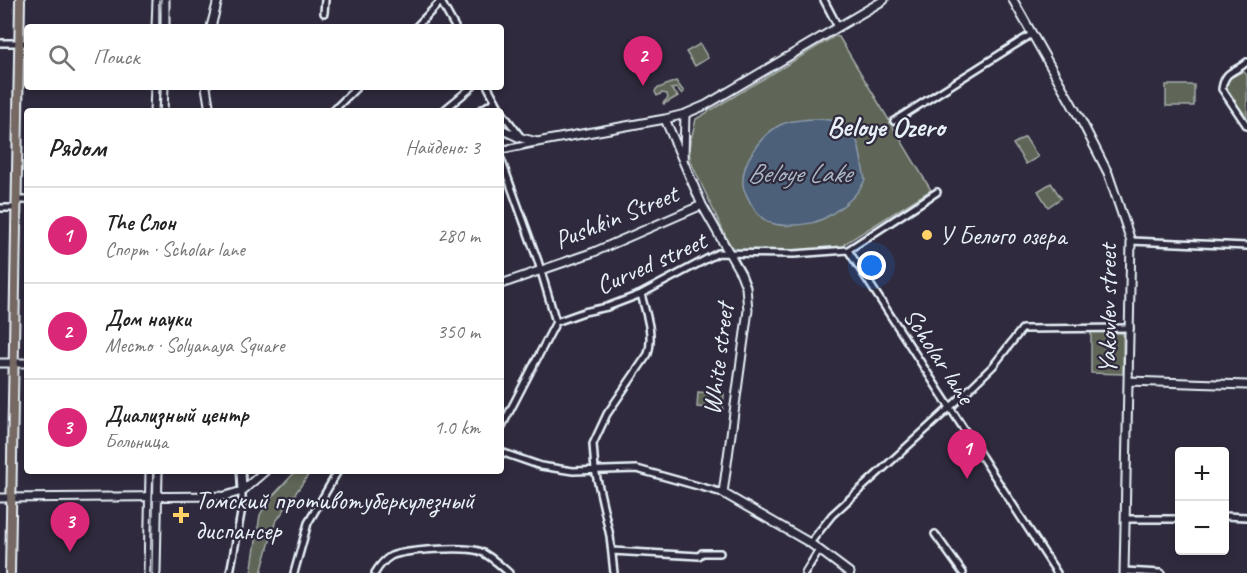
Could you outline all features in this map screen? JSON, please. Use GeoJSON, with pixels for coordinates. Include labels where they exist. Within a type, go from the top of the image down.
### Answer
{"type":"FeatureCollection","features":[{"type":"Feature","properties":{"kind":"main road"},"geometry":{"type":"LineString","coordinates":[[10,573],[16,204],[23,43],[20,0]]}},
{"type":"Feature","properties":{"kind":"main road"},"geometry":{"type":"LineString","coordinates":[[156,0],[156,24]]}},
{"type":"Feature","properties":{"kind":"main road"},"geometry":{"type":"LineString","coordinates":[[165,0],[165,24]]}},
{"type":"Feature","properties":{"kind":"main road"},"geometry":{"type":"LineString","coordinates":[[212,24],[218,0]]}},
{"type":"Feature","properties":{"kind":"main road"},"geometry":{"type":"LineString","coordinates":[[504,130],[524,140],[537,142],[685,114],[706,105],[884,0]]}},
{"type":"Feature","properties":{"kind":"main road","name":"Yakovlev street"},"geometry":{"type":"LineString","coordinates":[[1013,0],[1108,173],[1131,241],[1124,572]]}},
{"type":"Feature","properties":{"kind":"main road"},"geometry":{"type":"LineString","coordinates":[[154,108],[155,90]]}},
{"type":"Feature","properties":{"kind":"main road"},"geometry":{"type":"LineString","coordinates":[[163,108],[164,90]]}},
{"type":"Feature","properties":{"kind":"main road"},"geometry":{"type":"LineString","coordinates":[[206,90],[210,108]]}},
{"type":"Feature","properties":{"kind":"main road","name":"Pushkin Street"},"geometry":{"type":"LineString","coordinates":[[684,160],[685,114]]}},
{"type":"Feature","properties":{"kind":"main road","name":"Pushkin Street"},"geometry":{"type":"LineString","coordinates":[[504,283],[594,252],[702,205],[665,119]]}},
{"type":"Feature","properties":{"kind":"main road","name":"White street"},"geometry":{"type":"LineString","coordinates":[[702,205],[746,287],[748,310],[723,494]]}},
{"type":"Feature","properties":{"kind":"main road"},"geometry":{"type":"LineString","coordinates":[[0,363],[24,363]]}},
{"type":"Feature","properties":{"kind":"main road"},"geometry":{"type":"LineString","coordinates":[[1129,381],[1247,385]]}},
{"type":"Feature","properties":{"kind":"main road"},"geometry":{"type":"LineString","coordinates":[[150,474],[154,498],[156,573]]}},
{"type":"Feature","properties":{"kind":"main road"},"geometry":{"type":"LineString","coordinates":[[148,573],[158,474]]}},
{"type":"Feature","properties":{"kind":"main road"},"geometry":{"type":"LineString","coordinates":[[241,474],[242,491]]}},
{"type":"Feature","properties":{"kind":"main road"},"geometry":{"type":"LineString","coordinates":[[0,498],[225,496],[242,491],[262,474]]}},
{"type":"Feature","properties":{"kind":"main road"},"geometry":{"type":"LineString","coordinates":[[723,494],[810,543],[850,573]]}},
{"type":"Feature","properties":{"kind":"street"},"geometry":{"type":"LineString","coordinates":[[324,13],[325,0]]}},
{"type":"Feature","properties":{"kind":"street"},"geometry":{"type":"LineString","coordinates":[[824,0],[838,27]]}},
{"type":"Feature","properties":{"kind":"street"},"geometry":{"type":"LineString","coordinates":[[419,24],[441,1],[453,24]]}},
{"type":"Feature","properties":{"kind":"street"},"geometry":{"type":"LineString","coordinates":[[894,121],[1032,34]]}},
{"type":"Feature","properties":{"kind":"street"},"geometry":{"type":"LineString","coordinates":[[0,43],[23,43]]}},
{"type":"Feature","properties":{"kind":"street"},"geometry":{"type":"LineString","coordinates":[[1247,62],[1228,73],[1223,80],[1222,89],[1247,126]]}},
{"type":"Feature","properties":{"kind":"street"},"geometry":{"type":"LineString","coordinates":[[336,108],[354,90]]}},
{"type":"Feature","properties":{"kind":"street"},"geometry":{"type":"LineString","coordinates":[[447,108],[468,90]]}},
{"type":"Feature","properties":{"kind":"street"},"geometry":{"type":"LineString","coordinates":[[490,90],[499,108]]}},
{"type":"Feature","properties":{"kind":"street"},"geometry":{"type":"LineString","coordinates":[[484,108],[495,101]]}},
{"type":"Feature","properties":{"kind":"street"},"geometry":{"type":"LineString","coordinates":[[504,116],[524,140]]}},
{"type":"Feature","properties":{"kind":"street"},"geometry":{"type":"LineString","coordinates":[[504,149],[537,142]]}},
{"type":"Feature","properties":{"kind":"street"},"geometry":{"type":"LineString","coordinates":[[504,167],[541,270],[556,322],[504,422]]}},
{"type":"Feature","properties":{"kind":"street","name":"Curved street"},"geometry":{"type":"LineString","coordinates":[[556,322],[584,312],[608,307],[641,294],[718,253],[794,254],[848,250],[937,192]]}},
{"type":"Feature","properties":{"kind":"street"},"geometry":{"type":"LineString","coordinates":[[0,208],[24,201]]}},
{"type":"Feature","properties":{"kind":"street"},"geometry":{"type":"LineString","coordinates":[[1131,241],[1247,246]]}},
{"type":"Feature","properties":{"kind":"street","name":"Scholar lane"},"geometry":{"type":"LineString","coordinates":[[848,250],[1058,573]]}},
{"type":"Feature","properties":{"kind":"street"},"geometry":{"type":"LineString","coordinates":[[614,573],[612,551],[595,470],[593,444],[607,414],[648,354],[651,333],[641,294]]}},
{"type":"Feature","properties":{"kind":"street"},"geometry":{"type":"LineString","coordinates":[[810,543],[832,514],[950,408],[993,366],[1022,329],[1130,328]]}},
{"type":"Feature","properties":{"kind":"street"},"geometry":{"type":"LineString","coordinates":[[504,453],[541,466],[573,471],[637,469],[723,494]]}},
{"type":"Feature","properties":{"kind":"street"},"geometry":{"type":"LineString","coordinates":[[294,573],[308,524],[336,474]]}},
{"type":"Feature","properties":{"kind":"street"},"geometry":{"type":"LineString","coordinates":[[230,573],[242,508],[242,491]]}},
{"type":"Feature","properties":{"kind":"street"},"geometry":{"type":"LineString","coordinates":[[1229,516],[1247,517]]}},
{"type":"Feature","properties":{"kind":"street"},"geometry":{"type":"LineString","coordinates":[[1126,519],[1175,519]]}},
{"type":"Feature","properties":{"kind":"street"},"geometry":{"type":"LineString","coordinates":[[935,534],[963,573]]}},
{"type":"Feature","properties":{"kind":"street"},"geometry":{"type":"LineString","coordinates":[[375,573],[380,565],[390,557],[453,548],[479,551],[510,573]]}},
{"type":"Feature","properties":{"kind":"street"},"geometry":{"type":"LineString","coordinates":[[805,573],[819,550]]}},
{"type":"Feature","properties":{"kind":"street"},"geometry":{"type":"LineString","coordinates":[[612,551],[668,556],[720,553]]}},
{"type":"Feature","properties":{"kind":"street"},"geometry":{"type":"LineString","coordinates":[[1124,572],[1161,573]]}},
{"type":"Feature","properties":{"kind":"green space"},"geometry":{"type":"Polygon","coordinates":[[[835,36],[839,37],[931,190],[844,244],[845,247],[842,248],[778,253],[740,251],[728,241],[690,160],[689,147],[696,119],[835,36]]]}},
{"type":"Feature","properties":{"kind":"green space"},"geometry":{"type":"Polygon","coordinates":[[[700,44],[708,58],[695,66],[686,52],[700,44]]]}},
{"type":"Feature","properties":{"kind":"green space"},"geometry":{"type":"Polygon","coordinates":[[[1243,71],[1247,75],[1247,122],[1229,97],[1225,87],[1225,81],[1243,71]]]}},
{"type":"Feature","properties":{"kind":"green space"},"geometry":{"type":"Polygon","coordinates":[[[676,81],[684,92],[682,94],[677,88],[671,89],[678,96],[664,104],[668,98],[667,94],[662,93],[657,96],[656,89],[676,81]]]}},
{"type":"Feature","properties":{"kind":"green space"},"geometry":{"type":"Polygon","coordinates":[[[1166,85],[1194,85],[1194,106],[1166,106],[1166,85]]]}},
{"type":"Feature","properties":{"kind":"green space"},"geometry":{"type":"Polygon","coordinates":[[[1025,137],[1038,157],[1026,164],[1013,144],[1025,137]]]}},
{"type":"Feature","properties":{"kind":"green space"},"geometry":{"type":"Polygon","coordinates":[[[1051,183],[1061,198],[1048,207],[1038,191],[1051,183]]]}},
{"type":"Feature","properties":{"kind":"green space"},"geometry":{"type":"Polygon","coordinates":[[[1091,331],[1123,333],[1123,374],[1091,373],[1091,331]]]}},
{"type":"Feature","properties":{"kind":"green space"},"geometry":{"type":"Polygon","coordinates":[[[698,392],[724,394],[723,409],[697,407],[698,392]]]}},
{"type":"Feature","properties":{"kind":"green space"},"geometry":{"type":"Polygon","coordinates":[[[293,474],[309,474],[275,523],[261,573],[251,573],[260,515],[268,501],[293,474]]]}},
{"type":"Feature","properties":{"kind":"water","name":"Beloye Lake"},"geometry":{"type":"Polygon","coordinates":[[[812,119],[840,122],[848,127],[858,143],[865,180],[850,200],[821,220],[809,224],[787,225],[768,222],[754,209],[744,189],[745,167],[759,142],[766,135],[780,125],[812,119]]]}},
{"type":"Feature","properties":{"kind":"tram line"},"geometry":{"type":"LineString","coordinates":[[159,0],[159,24]]}},
{"type":"Feature","properties":{"kind":"tram line"},"geometry":{"type":"LineString","coordinates":[[160,108],[161,90]]}},
{"type":"Feature","properties":{"kind":"tram line"},"geometry":{"type":"LineString","coordinates":[[150,573],[153,474]]}},
{"type":"Feature","properties":{"kind":"place","name":"Дом науки"},"geometry":{"type":"Point","coordinates":[643,86]}},
{"type":"Feature","properties":{"kind":"place","name":"У Белого озера"},"geometry":{"type":"Point","coordinates":[927,235]}},
{"type":"Feature","properties":{"kind":"place","name":"The Слон"},"geometry":{"type":"Point","coordinates":[967,479]}},
{"type":"Feature","properties":{"kind":"place","name":"Томский противотуберкулезный диспансер"},"geometry":{"type":"Point","coordinates":[181,515]}},
{"type":"Feature","properties":{"kind":"place","name":"Диализный центр"},"geometry":{"type":"Point","coordinates":[70,552]}},
{"type":"Feature","properties":{"kind":"district","name":"Beloye Ozero"},"geometry":{"type":"Point","coordinates":[886,126]}}]}
